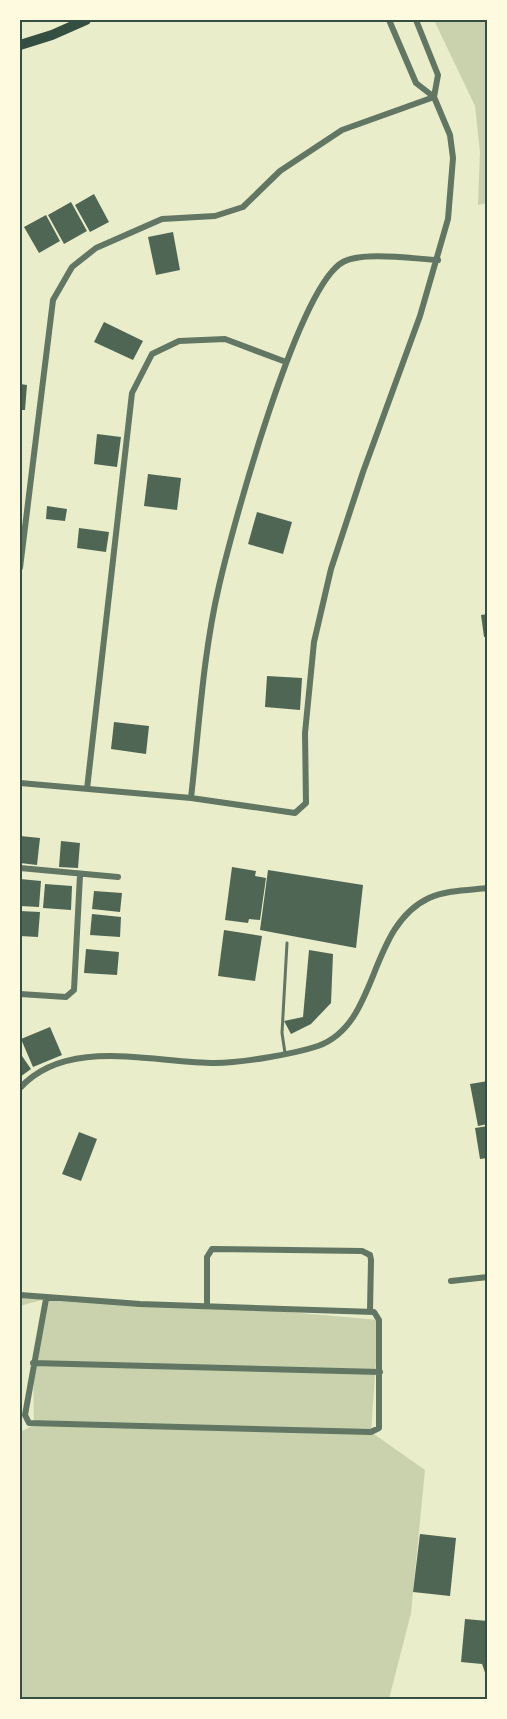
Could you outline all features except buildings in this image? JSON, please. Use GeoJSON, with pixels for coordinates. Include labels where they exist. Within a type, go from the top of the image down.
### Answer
{"type":"FeatureCollection","features":[{"type":"Feature","properties":{"kind":"main road"},"geometry":{"type":"LineString","coordinates":[[20,45],[52,35],[86,20]]}},
{"type":"Feature","properties":{"kind":"street"},"geometry":{"type":"LineString","coordinates":[[20,783],[191,798],[295,813],[306,803],[305,733],[314,642],[331,569],[438,260],[448,219],[453,158],[450,135],[434,97],[416,82],[389,20]]}},
{"type":"Feature","properties":{"kind":"street"},"geometry":{"type":"LineString","coordinates":[[416,20],[438,75],[434,97]]}},
{"type":"Feature","properties":{"kind":"street"},"geometry":{"type":"LineString","coordinates":[[20,568],[52,300],[72,267],[96,248],[162,219],[215,216],[243,207],[280,171],[342,130],[434,97]]}},
{"type":"Feature","properties":{"kind":"street"},"geometry":{"type":"LineString","coordinates":[[191,798],[218,587],[249,474],[286,362],[324,280],[344,262],[367,257],[438,260]]}},
{"type":"Feature","properties":{"kind":"street"},"geometry":{"type":"LineString","coordinates":[[87,789],[132,393],[152,354],[179,341],[225,339],[286,362]]}},
{"type":"Feature","properties":{"kind":"street"},"geometry":{"type":"LineString","coordinates":[[20,868],[118,877]]}},
{"type":"Feature","properties":{"kind":"street"},"geometry":{"type":"LineString","coordinates":[[20,994],[66,997],[74,990],[80,875]]}},
{"type":"Feature","properties":{"kind":"street"},"geometry":{"type":"LineString","coordinates":[[20,1088],[44,1070],[87,1056],[218,1063],[320,1045],[349,1025],[391,932],[409,911],[431,897],[488,888]]}},
{"type":"Feature","properties":{"kind":"street"},"geometry":{"type":"LineString","coordinates":[[207,1305],[207,1257],[212,1249],[362,1251],[367,1252],[371,1260],[370,1311]]}},
{"type":"Feature","properties":{"kind":"street"},"geometry":{"type":"LineString","coordinates":[[451,1281],[488,1277]]}},
{"type":"Feature","properties":{"kind":"street"},"geometry":{"type":"LineString","coordinates":[[20,1295],[46,1299],[375,1312],[379,1320],[379,1428],[371,1432],[29,1424],[25,1414],[46,1299]]}},
{"type":"Feature","properties":{"kind":"street"},"geometry":{"type":"LineString","coordinates":[[33,1363],[380,1372]]}},
{"type":"Feature","properties":{"kind":"lane"},"geometry":{"type":"LineString","coordinates":[[285,1053],[282,1033],[286,943]]}},
{"type":"Feature","properties":{"kind":"green space"},"geometry":{"type":"Polygon","coordinates":[[[434,20],[487,20],[487,203],[478,205],[480,152],[475,106],[434,20]]]}},
{"type":"Feature","properties":{"kind":"green space"},"geometry":{"type":"Polygon","coordinates":[[[20,1294],[140,1304],[207,1305],[379,1320],[371,1432],[425,1470],[411,1613],[389,1699],[20,1699],[20,1432],[34,1425],[33,1363],[45,1299],[20,1306],[20,1294]]]}}]}
